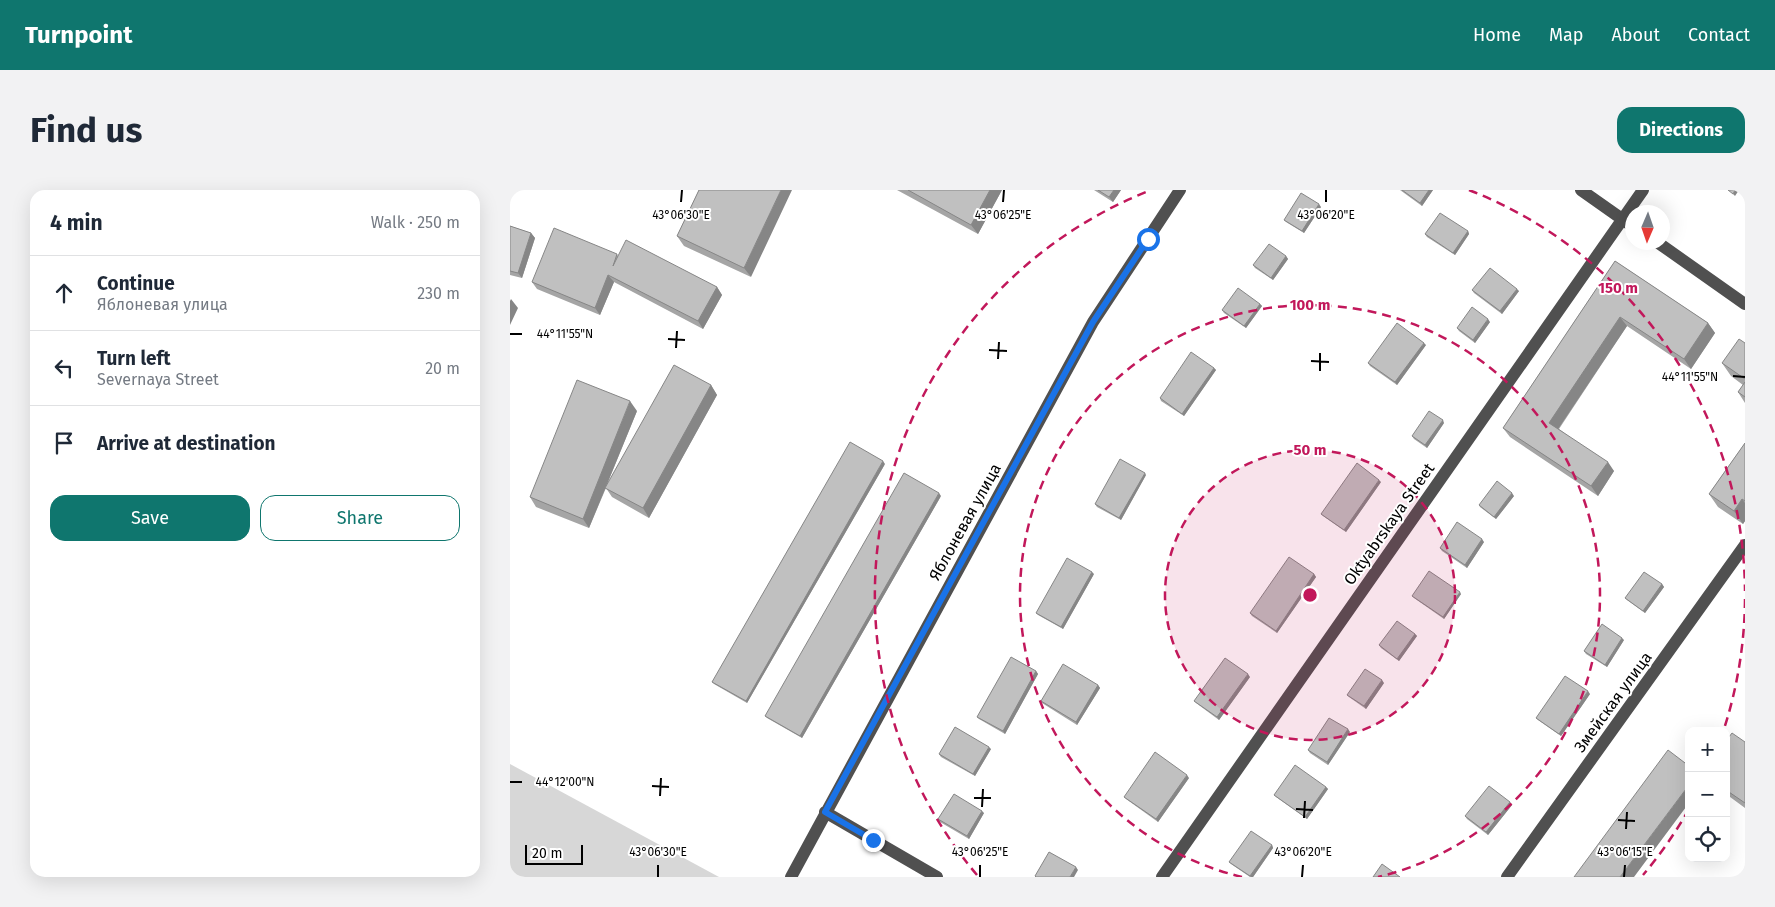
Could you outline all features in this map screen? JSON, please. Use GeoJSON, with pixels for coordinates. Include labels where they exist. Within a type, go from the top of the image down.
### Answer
{"type":"FeatureCollection","features":[{"type":"Feature","properties":{"kind":"street","name":"Яблоневая улица"},"geometry":{"type":"LineString","coordinates":[[790,877],[1093,322],[1180,190]]}},
{"type":"Feature","properties":{"kind":"street"},"geometry":{"type":"LineString","coordinates":[[1581,190],[1625,220]]}},
{"type":"Feature","properties":{"kind":"street","name":"Oktyabrskaya Street"},"geometry":{"type":"LineString","coordinates":[[1636,205],[1643,190]]}},
{"type":"Feature","properties":{"kind":"street","name":"Oktyabrskaya Street"},"geometry":{"type":"LineString","coordinates":[[1162,877],[1625,226]]}},
{"type":"Feature","properties":{"kind":"street"},"geometry":{"type":"LineString","coordinates":[[1668,250],[1745,304]]}},
{"type":"Feature","properties":{"kind":"street","name":"Змейская улица"},"geometry":{"type":"LineString","coordinates":[[1507,877],[1745,545]]}},
{"type":"Feature","properties":{"kind":"street"},"geometry":{"type":"LineString","coordinates":[[825,812],[937,877]]}},
{"type":"Feature","properties":{"kind":"shaded area"},"geometry":{"type":"Polygon","coordinates":[[[510,764],[719,877],[510,877],[510,764]]]}},
{"type":"Feature","properties":{"kind":"building"},"geometry":{"type":"Polygon","coordinates":[[[699,190],[781,190],[744,268],[677,236],[699,190]]]}},
{"type":"Feature","properties":{"kind":"building"},"geometry":{"type":"Polygon","coordinates":[[[908,190],[990,190],[971,225],[908,190]]]}},
{"type":"Feature","properties":{"kind":"building"},"geometry":{"type":"Polygon","coordinates":[[[1098,190],[1114,190],[1109,197],[1098,190]]]}},
{"type":"Feature","properties":{"kind":"building"},"geometry":{"type":"Polygon","coordinates":[[[1402,190],[1429,190],[1420,203],[1402,190]]]}},
{"type":"Feature","properties":{"kind":"building"},"geometry":{"type":"Polygon","coordinates":[[[1301,193],[1319,204],[1302,231],[1284,220],[1301,193]]]}},
{"type":"Feature","properties":{"kind":"building"},"geometry":{"type":"Polygon","coordinates":[[[1440,213],[1468,231],[1453,253],[1425,234],[1440,213]]]}},
{"type":"Feature","properties":{"kind":"building"},"geometry":{"type":"Polygon","coordinates":[[[510,226],[531,233],[518,273],[510,271],[510,226]]]}},
{"type":"Feature","properties":{"kind":"building"},"geometry":{"type":"Polygon","coordinates":[[[554,228],[617,254],[613,266],[626,240],[717,287],[698,321],[608,275],[595,308],[532,282],[554,228]]]}},
{"type":"Feature","properties":{"kind":"building"},"geometry":{"type":"Polygon","coordinates":[[[1269,244],[1286,256],[1271,278],[1253,265],[1269,244]]]}},
{"type":"Feature","properties":{"kind":"building"},"geometry":{"type":"Polygon","coordinates":[[[1615,261],[1708,323],[1684,359],[1620,317],[1549,423],[1608,462],[1591,486],[1503,428],[1615,261]]]}},
{"type":"Feature","properties":{"kind":"building"},"geometry":{"type":"Polygon","coordinates":[[[1490,268],[1517,289],[1500,311],[1472,290],[1490,268]]]}},
{"type":"Feature","properties":{"kind":"building"},"geometry":{"type":"Polygon","coordinates":[[[1238,288],[1260,304],[1244,326],[1222,310],[1238,288]]]}},
{"type":"Feature","properties":{"kind":"building"},"geometry":{"type":"Polygon","coordinates":[[[1472,307],[1488,319],[1473,340],[1457,328],[1472,307]]]}},
{"type":"Feature","properties":{"kind":"building"},"geometry":{"type":"Polygon","coordinates":[[[1397,323],[1424,343],[1395,382],[1368,363],[1397,323]]]}},
{"type":"Feature","properties":{"kind":"building"},"geometry":{"type":"Polygon","coordinates":[[[1739,339],[1745,343],[1745,379],[1722,363],[1739,339]]]}},
{"type":"Feature","properties":{"kind":"building"},"geometry":{"type":"Polygon","coordinates":[[[1191,352],[1214,368],[1182,414],[1160,398],[1191,352]]]}},
{"type":"Feature","properties":{"kind":"building"},"geometry":{"type":"Polygon","coordinates":[[[674,365],[711,385],[643,508],[605,488],[674,365]]]}},
{"type":"Feature","properties":{"kind":"building"},"geometry":{"type":"Polygon","coordinates":[[[577,380],[630,401],[583,519],[530,497],[577,380]]]}},
{"type":"Feature","properties":{"kind":"building"},"geometry":{"type":"Polygon","coordinates":[[[1745,382],[1745,397],[1738,392],[1745,382]]]}},
{"type":"Feature","properties":{"kind":"building"},"geometry":{"type":"Polygon","coordinates":[[[1429,411],[1443,420],[1425,445],[1412,436],[1429,411]]]}},
{"type":"Feature","properties":{"kind":"building"},"geometry":{"type":"Polygon","coordinates":[[[850,442],[883,461],[746,701],[712,682],[850,442]]]}},
{"type":"Feature","properties":{"kind":"building"},"geometry":{"type":"Polygon","coordinates":[[[1745,443],[1745,501],[1742,499],[1734,511],[1709,494],[1745,443]]]}},
{"type":"Feature","properties":{"kind":"building"},"geometry":{"type":"Polygon","coordinates":[[[1120,459],[1145,473],[1119,518],[1095,504],[1120,459]]]}},
{"type":"Feature","properties":{"kind":"building"},"geometry":{"type":"Polygon","coordinates":[[[1357,463],[1379,480],[1344,530],[1321,514],[1357,463]]]}},
{"type":"Feature","properties":{"kind":"building"},"geometry":{"type":"Polygon","coordinates":[[[904,473],[939,493],[800,736],[765,716],[904,473]]]}},
{"type":"Feature","properties":{"kind":"building"},"geometry":{"type":"Polygon","coordinates":[[[1497,481],[1512,493],[1494,517],[1479,505],[1497,481]]]}},
{"type":"Feature","properties":{"kind":"building"},"geometry":{"type":"Polygon","coordinates":[[[1457,522],[1482,539],[1465,565],[1440,548],[1457,522]]]}},
{"type":"Feature","properties":{"kind":"building"},"geometry":{"type":"Polygon","coordinates":[[[1289,557],[1314,574],[1276,631],[1250,613],[1289,557]]]}},
{"type":"Feature","properties":{"kind":"building"},"geometry":{"type":"Polygon","coordinates":[[[1067,558],[1092,572],[1061,627],[1036,613],[1067,558]]]}},
{"type":"Feature","properties":{"kind":"building"},"geometry":{"type":"Polygon","coordinates":[[[1429,571],[1460,592],[1443,617],[1412,596],[1429,571]]]}},
{"type":"Feature","properties":{"kind":"building"},"geometry":{"type":"Polygon","coordinates":[[[1644,572],[1662,584],[1643,611],[1625,598],[1644,572]]]}},
{"type":"Feature","properties":{"kind":"building"},"geometry":{"type":"Polygon","coordinates":[[[1397,621],[1415,634],[1397,659],[1379,645],[1397,621]]]}},
{"type":"Feature","properties":{"kind":"building"},"geometry":{"type":"Polygon","coordinates":[[[1602,624],[1622,638],[1605,665],[1584,651],[1602,624]]]}},
{"type":"Feature","properties":{"kind":"building"},"geometry":{"type":"Polygon","coordinates":[[[1011,657],[1036,671],[1003,731],[977,717],[1011,657]]]}},
{"type":"Feature","properties":{"kind":"building"},"geometry":{"type":"Polygon","coordinates":[[[1225,658],[1248,674],[1217,717],[1194,701],[1225,658]]]}},
{"type":"Feature","properties":{"kind":"building"},"geometry":{"type":"Polygon","coordinates":[[[1063,664],[1098,685],[1076,722],[1041,701],[1063,664]]]}},
{"type":"Feature","properties":{"kind":"building"},"geometry":{"type":"Polygon","coordinates":[[[1365,669],[1382,680],[1364,706],[1347,695],[1365,669]]]}},
{"type":"Feature","properties":{"kind":"building"},"geometry":{"type":"Polygon","coordinates":[[[1565,676],[1588,691],[1559,734],[1536,718],[1565,676]]]}},
{"type":"Feature","properties":{"kind":"building"},"geometry":{"type":"Polygon","coordinates":[[[1329,718],[1348,729],[1327,762],[1308,750],[1329,718]]]}},
{"type":"Feature","properties":{"kind":"building"},"geometry":{"type":"Polygon","coordinates":[[[955,727],[989,747],[973,774],[939,754],[955,727]]]}},
{"type":"Feature","properties":{"kind":"building"},"geometry":{"type":"Polygon","coordinates":[[[1732,733],[1745,742],[1745,803],[1730,793],[1730,736],[1732,733]]]}},
{"type":"Feature","properties":{"kind":"building"},"geometry":{"type":"Polygon","coordinates":[[[1668,750],[1685,763],[1685,790],[1620,877],[1574,877],[1668,750]]]}},
{"type":"Feature","properties":{"kind":"building"},"geometry":{"type":"Polygon","coordinates":[[[1155,752],[1187,775],[1156,819],[1124,797],[1155,752]]]}},
{"type":"Feature","properties":{"kind":"building"},"geometry":{"type":"Polygon","coordinates":[[[1295,765],[1326,787],[1305,817],[1274,795],[1295,765]]]}},
{"type":"Feature","properties":{"kind":"building"},"geometry":{"type":"Polygon","coordinates":[[[1489,786],[1510,802],[1486,832],[1465,816],[1489,786]]]}},
{"type":"Feature","properties":{"kind":"building"},"geometry":{"type":"Polygon","coordinates":[[[954,794],[982,811],[967,836],[938,819],[954,794]]]}},
{"type":"Feature","properties":{"kind":"building"},"geometry":{"type":"Polygon","coordinates":[[[1251,831],[1272,845],[1250,876],[1229,862],[1251,831]]]}},
{"type":"Feature","properties":{"kind":"building"},"geometry":{"type":"Polygon","coordinates":[[[1049,852],[1076,867],[1070,877],[1035,876],[1049,852]]]}},
{"type":"Feature","properties":{"kind":"building"},"geometry":{"type":"Polygon","coordinates":[[[1382,864],[1400,877],[1373,877],[1382,864]]]}},
{"type":"Feature","properties":{"kind":"route"},"geometry":{"type":"LineString","coordinates":[[873,840],[825,812],[1093,322],[1148,239]]}}]}
